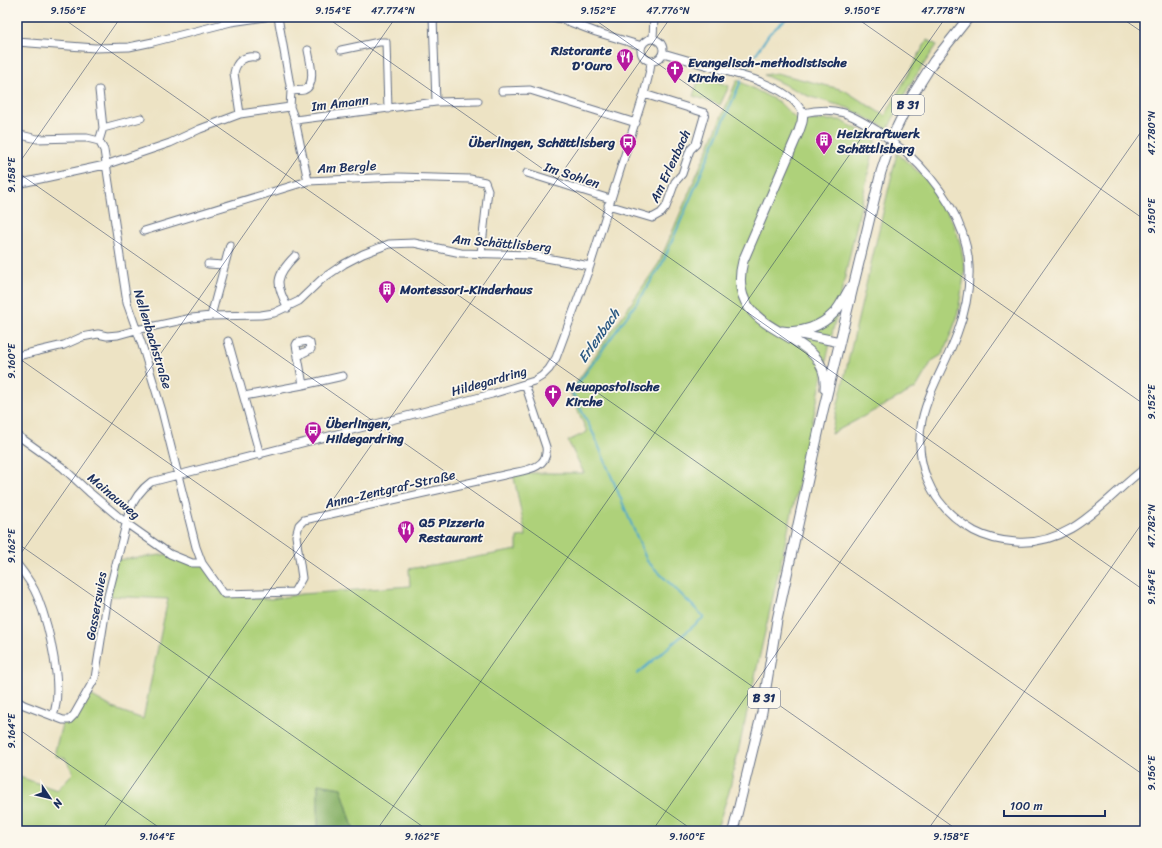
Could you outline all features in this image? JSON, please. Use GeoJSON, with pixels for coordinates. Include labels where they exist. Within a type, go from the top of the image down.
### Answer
{"type":"FeatureCollection","features":[{"type":"Feature","properties":{"kind":"main road","name":"B 31"},"geometry":{"type":"LineString","coordinates":[[733,831],[762,712],[779,613],[823,411],[879,178],[894,133],[912,96],[946,44],[969,17]]}},
{"type":"Feature","properties":{"kind":"main road"},"geometry":{"type":"LineString","coordinates":[[803,113],[799,131],[752,239],[742,267],[742,288],[746,302],[750,308],[759,319],[773,328],[788,334],[839,345]]}},
{"type":"Feature","properties":{"kind":"main road"},"geometry":{"type":"LineString","coordinates":[[788,334],[812,327],[828,318],[840,305],[856,276]]}},
{"type":"Feature","properties":{"kind":"main road"},"geometry":{"type":"LineString","coordinates":[[788,334],[814,354],[820,365],[825,385],[823,411]]}},
{"type":"Feature","properties":{"kind":"street"},"geometry":{"type":"LineString","coordinates":[[17,42],[95,48],[129,47],[231,22],[265,17]]}},
{"type":"Feature","properties":{"kind":"street"},"geometry":{"type":"LineString","coordinates":[[278,17],[291,91],[290,107],[295,120],[308,181]]}},
{"type":"Feature","properties":{"kind":"street"},"geometry":{"type":"LineString","coordinates":[[433,17],[436,102]]}},
{"type":"Feature","properties":{"kind":"street"},"geometry":{"type":"LineString","coordinates":[[553,17],[642,46]]}},
{"type":"Feature","properties":{"kind":"street"},"geometry":{"type":"LineString","coordinates":[[653,38],[654,17]]}},
{"type":"Feature","properties":{"kind":"street"},"geometry":{"type":"LineString","coordinates":[[653,38],[662,44],[663,53],[658,59],[651,61],[644,57],[642,53],[642,46],[647,40],[653,38]]}},
{"type":"Feature","properties":{"kind":"street","name":"Im Amann"},"geometry":{"type":"LineString","coordinates":[[341,50],[386,42],[388,109]]}},
{"type":"Feature","properties":{"kind":"street"},"geometry":{"type":"LineString","coordinates":[[291,91],[306,89],[310,85],[312,80],[308,50]]}},
{"type":"Feature","properties":{"kind":"street"},"geometry":{"type":"LineString","coordinates":[[663,53],[738,74],[767,84],[792,99],[803,113],[824,110],[839,111],[858,119],[878,131],[907,153],[927,172],[947,200],[957,220],[963,238],[969,264],[969,280],[966,304],[958,333],[928,398],[921,422],[919,446],[923,469],[931,490],[944,508],[960,523],[980,534],[993,539],[1008,542],[1028,543],[1049,539],[1073,528],[1095,512],[1145,468]]}},
{"type":"Feature","properties":{"kind":"street"},"geometry":{"type":"LineString","coordinates":[[240,114],[234,73],[235,67],[242,59],[256,56]]}},
{"type":"Feature","properties":{"kind":"street","name":"Hildegardring"},"geometry":{"type":"LineString","coordinates":[[142,489],[151,482],[260,455],[525,384],[542,376],[549,369],[556,358],[590,266],[609,202],[636,123],[651,61]]}},
{"type":"Feature","properties":{"kind":"street"},"geometry":{"type":"LineString","coordinates":[[17,134],[37,139],[87,138],[99,141],[103,128],[99,90]]}},
{"type":"Feature","properties":{"kind":"street"},"geometry":{"type":"LineString","coordinates":[[502,91],[530,90],[636,123]]}},
{"type":"Feature","properties":{"kind":"street","name":"Am Erlenbach"},"geometry":{"type":"LineString","coordinates":[[609,202],[652,218],[661,213],[666,207],[675,182],[682,174],[690,150],[696,144],[706,112],[644,94]]}},
{"type":"Feature","properties":{"kind":"street","name":"Im Amann"},"geometry":{"type":"LineString","coordinates":[[295,120],[436,102],[478,101]]}},
{"type":"Feature","properties":{"kind":"street"},"geometry":{"type":"LineString","coordinates":[[17,184],[106,165],[170,143],[200,129],[240,114],[290,107]]}},
{"type":"Feature","properties":{"kind":"street"},"geometry":{"type":"LineString","coordinates":[[103,128],[141,118]]}},
{"type":"Feature","properties":{"kind":"street","name":"Nellenbachstraße"},"geometry":{"type":"LineString","coordinates":[[99,141],[104,150],[127,303],[162,410],[196,547],[202,563],[224,594]]}},
{"type":"Feature","properties":{"kind":"street","name":"Im Sohlen"},"geometry":{"type":"LineString","coordinates":[[527,172],[609,202]]}},
{"type":"Feature","properties":{"kind":"street","name":"Am Bergle"},"geometry":{"type":"LineString","coordinates":[[144,230],[308,181],[398,177],[470,179],[485,182],[488,190],[481,254]]}},
{"type":"Feature","properties":{"kind":"street","name":"Am Schättlisberg"},"geometry":{"type":"LineString","coordinates":[[17,356],[64,345],[82,337],[98,334],[107,336],[118,335],[192,318],[211,316],[261,316],[274,313],[288,308],[300,301],[322,279],[344,264],[363,254],[389,244],[414,243],[451,252],[530,255],[590,266]]}},
{"type":"Feature","properties":{"kind":"street"},"geometry":{"type":"LineString","coordinates":[[211,316],[230,245]]}},
{"type":"Feature","properties":{"kind":"street"},"geometry":{"type":"LineString","coordinates":[[288,308],[279,292],[279,282],[282,270],[295,256]]}},
{"type":"Feature","properties":{"kind":"street"},"geometry":{"type":"LineString","coordinates":[[208,264],[224,265]]}},
{"type":"Feature","properties":{"kind":"street"},"geometry":{"type":"LineString","coordinates":[[228,341],[260,455]]}},
{"type":"Feature","properties":{"kind":"street"},"geometry":{"type":"LineString","coordinates":[[298,357],[303,385]]}},
{"type":"Feature","properties":{"kind":"street"},"geometry":{"type":"LineString","coordinates":[[244,396],[342,376]]}},
{"type":"Feature","properties":{"kind":"street","name":"Anna-Zentgraf-Straße"},"geometry":{"type":"LineString","coordinates":[[224,594],[294,592],[302,578],[296,536],[299,525],[304,520],[513,474],[540,465],[547,455],[546,447],[525,384]]}},
{"type":"Feature","properties":{"kind":"street","name":"Mainauweg"},"geometry":{"type":"LineString","coordinates":[[17,436],[62,467],[126,523],[170,554],[192,563],[202,563]]}},
{"type":"Feature","properties":{"kind":"street","name":"Gasserswies"},"geometry":{"type":"LineString","coordinates":[[54,716],[63,720],[69,720],[74,715],[95,678],[108,596],[128,512],[142,489]]}},
{"type":"Feature","properties":{"kind":"street"},"geometry":{"type":"LineString","coordinates":[[17,564],[27,577],[38,597],[53,650],[57,698],[54,716],[17,701]]}},
{"type":"Feature","properties":{"kind":"green space"},"geometry":{"type":"Polygon","coordinates":[[[927,40],[937,45],[909,86],[888,129],[848,108],[808,96],[764,75],[776,73],[844,90],[885,116],[927,40]]]}},
{"type":"Feature","properties":{"kind":"green space"},"geometry":{"type":"Polygon","coordinates":[[[700,76],[729,86],[720,105],[693,96],[700,76]]]}},
{"type":"Feature","properties":{"kind":"green space"},"geometry":{"type":"Polygon","coordinates":[[[737,80],[779,102],[797,120],[840,120],[876,139],[729,792],[716,831],[354,831],[341,788],[318,784],[318,831],[106,831],[85,827],[71,831],[17,831],[17,776],[57,790],[73,773],[66,759],[56,756],[55,751],[63,720],[69,719],[87,693],[115,709],[143,719],[168,599],[108,596],[117,560],[170,554],[202,563],[224,594],[271,599],[302,594],[410,586],[409,569],[517,550],[517,537],[526,536],[513,473],[584,473],[568,441],[587,432],[570,392],[659,263],[737,80]]]}},
{"type":"Feature","properties":{"kind":"green space"},"geometry":{"type":"Polygon","coordinates":[[[897,153],[926,179],[940,199],[954,225],[961,246],[965,271],[957,318],[943,354],[932,361],[916,388],[831,434],[897,153]]]}},
{"type":"Feature","properties":{"kind":"green space"},"geometry":{"type":"Polygon","coordinates":[[[318,784],[341,788],[354,831],[318,831],[318,784]]]}},
{"type":"Feature","properties":{"kind":"waterway","name":"Erlenbach"},"geometry":{"type":"LineString","coordinates":[[746,69],[769,34],[788,17]]}},
{"type":"Feature","properties":{"kind":"waterway","name":"Erlenbach"},"geometry":{"type":"LineString","coordinates":[[637,674],[704,617],[647,561],[594,435],[572,392],[643,294],[663,262],[741,81]]}},
{"type":"Feature","properties":{"kind":"place","name":"Ristorante D'Ouro"},"geometry":{"type":"Point","coordinates":[625,72]}},
{"type":"Feature","properties":{"kind":"place","name":"Evangelisch-methodistische Kirche"},"geometry":{"type":"Point","coordinates":[675,84]}},
{"type":"Feature","properties":{"kind":"place","name":"Heizkraftwerk Schättlisberg"},"geometry":{"type":"Point","coordinates":[824,155]}},
{"type":"Feature","properties":{"kind":"place","name":"Überlingen, Schättlisberg"},"geometry":{"type":"Point","coordinates":[628,157]}},
{"type":"Feature","properties":{"kind":"place","name":"Montessori-Kinderhaus"},"geometry":{"type":"Point","coordinates":[387,304]}},
{"type":"Feature","properties":{"kind":"place","name":"Neuapostolische Kirche"},"geometry":{"type":"Point","coordinates":[553,408]}},
{"type":"Feature","properties":{"kind":"place","name":"Überlingen, Hildegardring"},"geometry":{"type":"Point","coordinates":[313,445]}},
{"type":"Feature","properties":{"kind":"place","name":"Q5 Pizzeria Restaurant"},"geometry":{"type":"Point","coordinates":[406,544]}}]}
